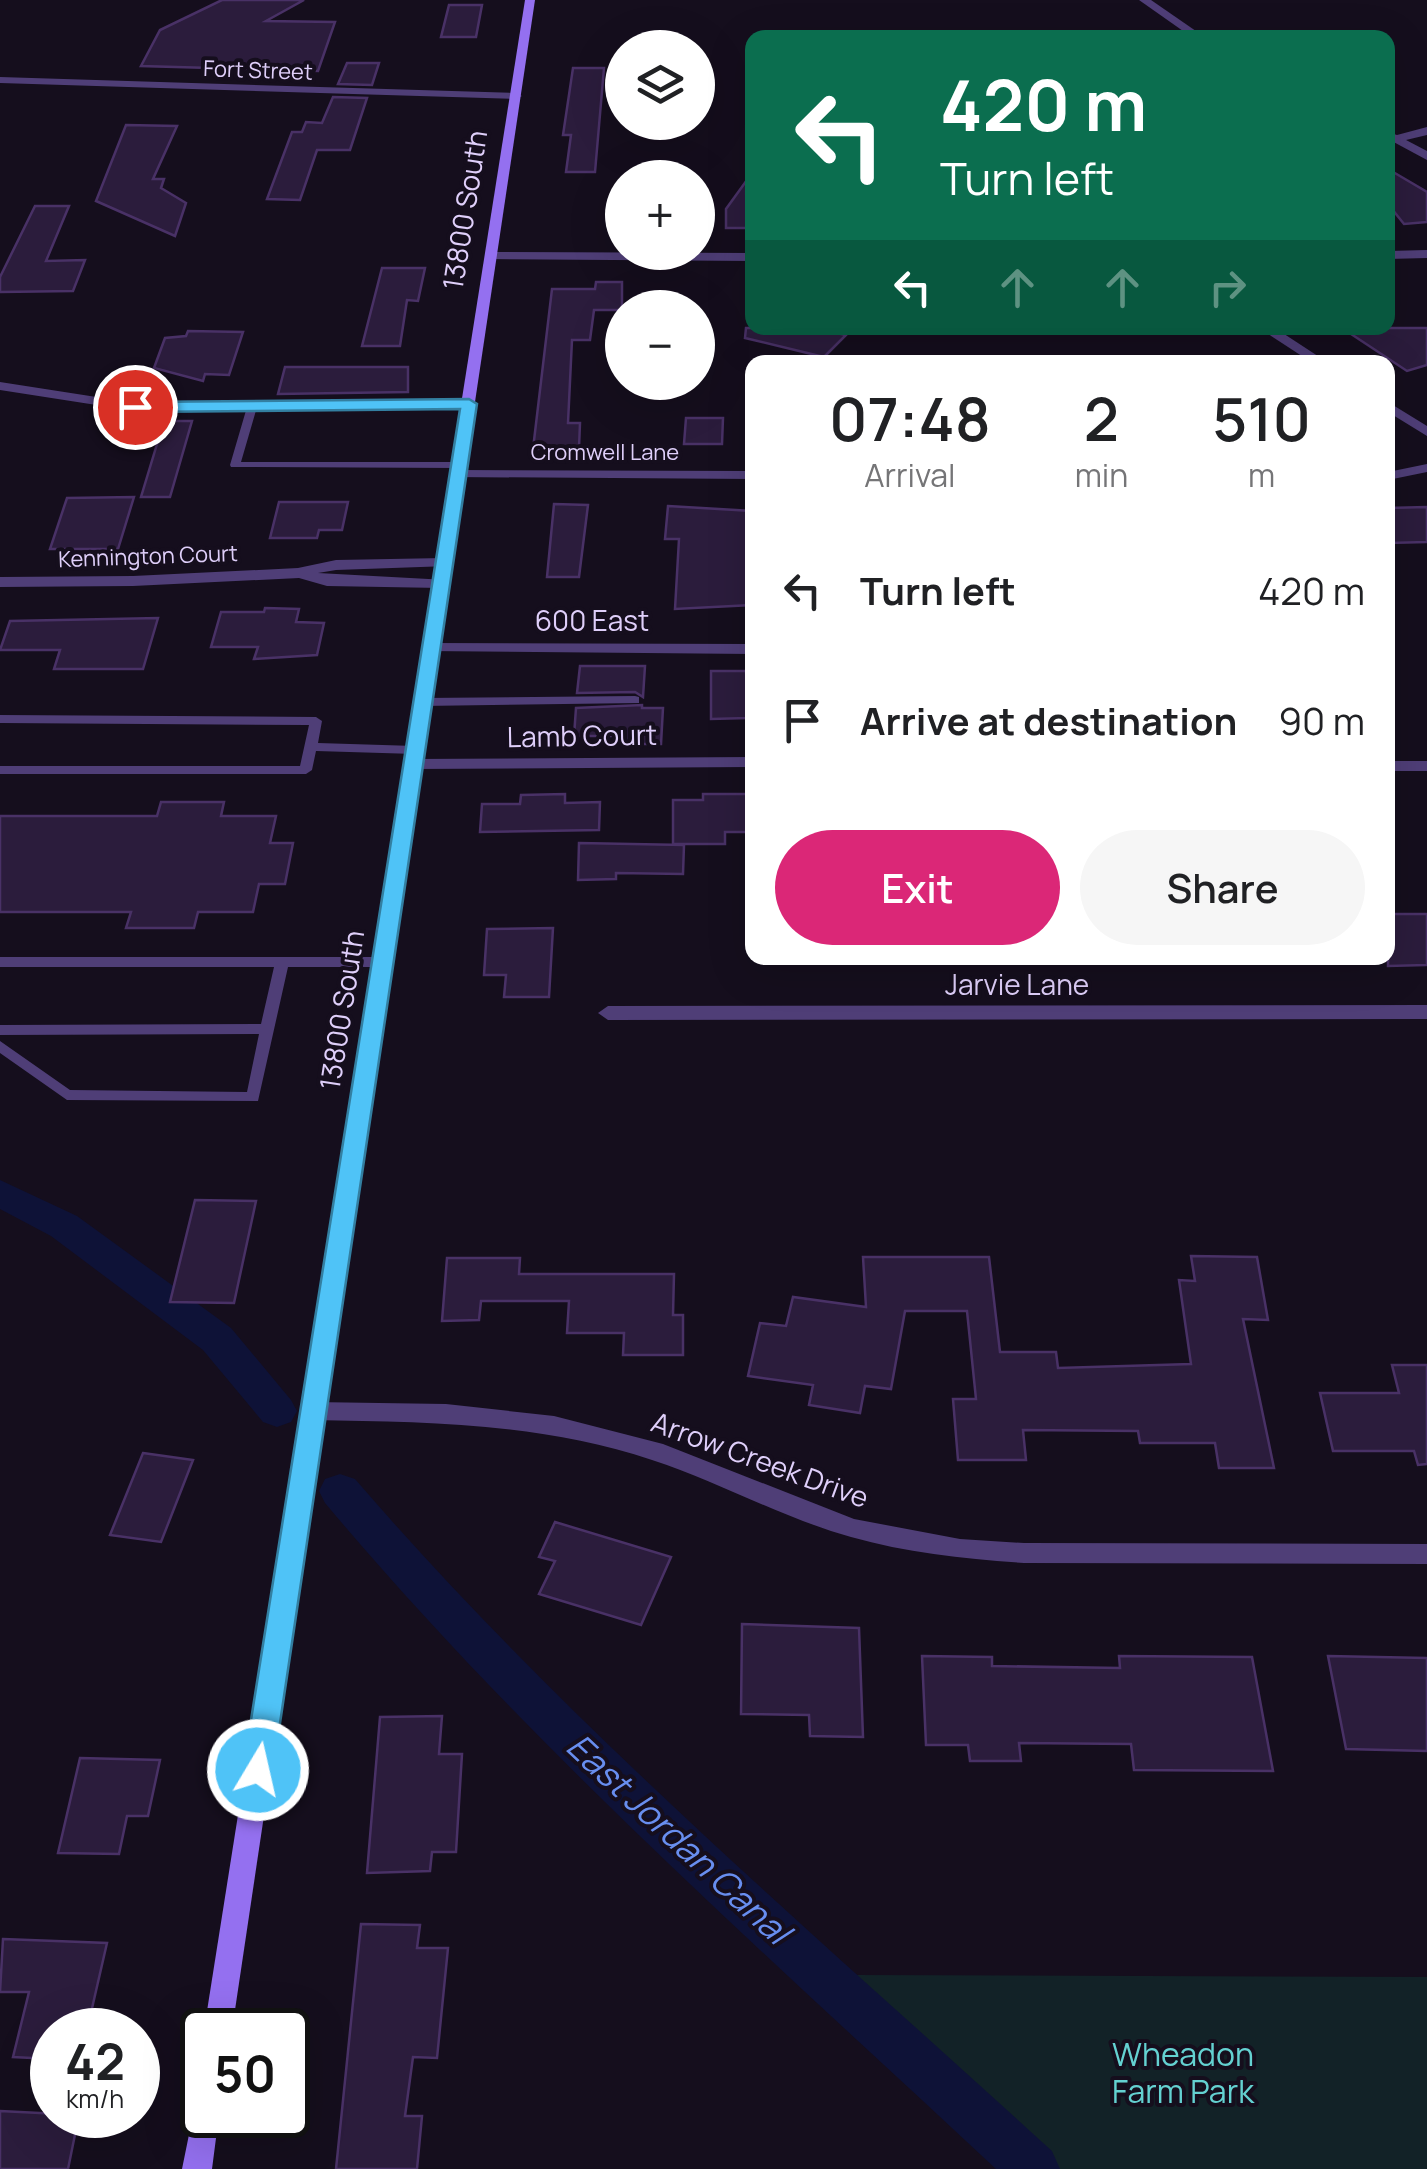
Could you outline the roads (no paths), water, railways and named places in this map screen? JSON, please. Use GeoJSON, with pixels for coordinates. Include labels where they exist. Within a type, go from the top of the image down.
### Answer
{"type":"FeatureCollection","features":[{"type":"Feature","properties":{"kind":"main road","name":"13800 South"},"geometry":{"type":"LineString","coordinates":[[221,2008],[530,0]]}},
{"type":"Feature","properties":{"kind":"main road"},"geometry":{"type":"LineString","coordinates":[[196,2169],[201,2138]]}},
{"type":"Feature","properties":{"kind":"street"},"geometry":{"type":"LineString","coordinates":[[1144,0],[1189,30]]}},
{"type":"Feature","properties":{"kind":"street","name":"Fort Street"},"geometry":{"type":"LineString","coordinates":[[0,80],[516,96]]}},
{"type":"Feature","properties":{"kind":"street"},"geometry":{"type":"LineString","coordinates":[[1395,136],[1427,131]]}},
{"type":"Feature","properties":{"kind":"street"},"geometry":{"type":"LineString","coordinates":[[1395,139],[1427,156]]}},
{"type":"Feature","properties":{"kind":"street"},"geometry":{"type":"LineString","coordinates":[[1395,255],[1427,254]]}},
{"type":"Feature","properties":{"kind":"street"},"geometry":{"type":"LineString","coordinates":[[491,256],[745,257]]}},
{"type":"Feature","properties":{"kind":"street"},"geometry":{"type":"LineString","coordinates":[[1277,335],[1309,355]]}},
{"type":"Feature","properties":{"kind":"street"},"geometry":{"type":"LineString","coordinates":[[0,386],[135,407],[469,404]]}},
{"type":"Feature","properties":{"kind":"street"},"geometry":{"type":"LineString","coordinates":[[1395,411],[1427,432]]}},
{"type":"Feature","properties":{"kind":"street"},"geometry":{"type":"LineString","coordinates":[[1395,475],[1427,468]]}},
{"type":"Feature","properties":{"kind":"street","name":"Cromwell Lane"},"geometry":{"type":"LineString","coordinates":[[458,470],[745,475]]}},
{"type":"Feature","properties":{"kind":"street","name":"Kennington Court"},"geometry":{"type":"LineString","coordinates":[[0,582],[298,573],[327,581],[442,573]]}},
{"type":"Feature","properties":{"kind":"street","name":"600 East"},"geometry":{"type":"LineString","coordinates":[[431,648],[745,648]]}},
{"type":"Feature","properties":{"kind":"street","name":"Lamb Court"},"geometry":{"type":"LineString","coordinates":[[414,757],[745,762]]}},
{"type":"Feature","properties":{"kind":"street"},"geometry":{"type":"LineString","coordinates":[[1395,766],[1427,766]]}},
{"type":"Feature","properties":{"kind":"street","name":"Jarvie Lane"},"geometry":{"type":"LineString","coordinates":[[608,1012],[1427,1012]]}},
{"type":"Feature","properties":{"kind":"street","name":"Arrow Creek Drive"},"geometry":{"type":"LineString","coordinates":[[314,1411],[502,1417],[607,1436],[852,1528],[960,1549],[1043,1553],[1427,1554]]}},
{"type":"Feature","properties":{"kind":"lane"},"geometry":{"type":"LineString","coordinates":[[252,407],[235,465],[458,470]]}},
{"type":"Feature","properties":{"kind":"lane"},"geometry":{"type":"LineString","coordinates":[[422,702],[635,700]]}},
{"type":"Feature","properties":{"kind":"lane"},"geometry":{"type":"LineString","coordinates":[[0,720],[316,721],[306,770],[0,770]]}},
{"type":"Feature","properties":{"kind":"lane"},"geometry":{"type":"LineString","coordinates":[[310,747],[414,757]]}},
{"type":"Feature","properties":{"kind":"lane"},"geometry":{"type":"LineString","coordinates":[[0,962],[382,962]]}},
{"type":"Feature","properties":{"kind":"lane"},"geometry":{"type":"LineString","coordinates":[[0,1046],[67,1096],[253,1097],[282,962]]}},
{"type":"Feature","properties":{"kind":"lane"},"geometry":{"type":"LineString","coordinates":[[0,1030],[267,1029]]}},
{"type":"Feature","properties":{"kind":"waterway","name":"East Jordan Canal"},"geometry":{"type":"LineString","coordinates":[[0,1193],[64,1226],[217,1339],[277,1411]]}},
{"type":"Feature","properties":{"kind":"waterway","name":"East Jordan Canal"},"geometry":{"type":"LineString","coordinates":[[340,1491],[501,1672],[587,1758],[1034,2169]]}},
{"type":"Feature","properties":{"kind":"park label","name":"Wheadon Farm Park"},"geometry":{"type":"Point","coordinates":[1183,2074]}}]}
